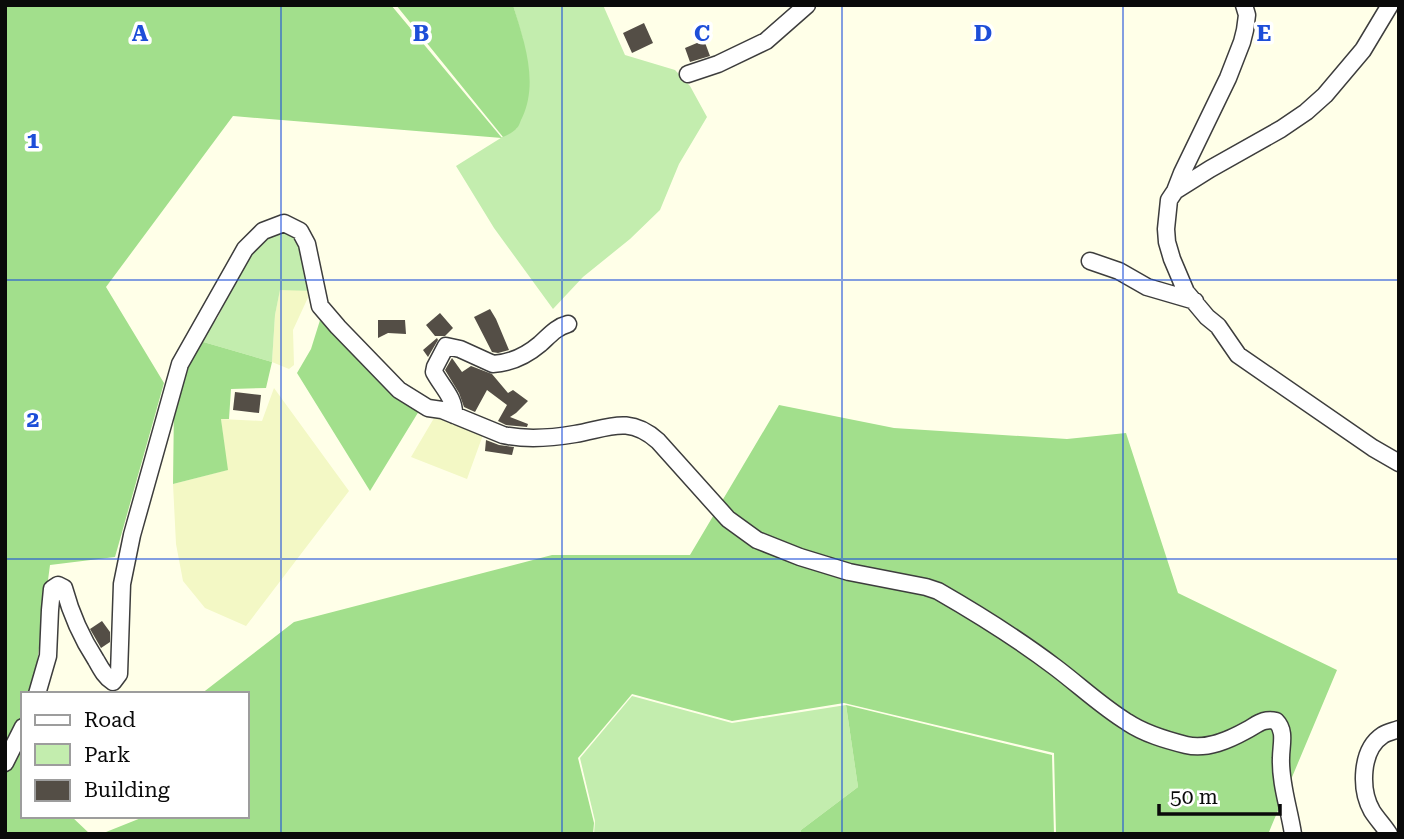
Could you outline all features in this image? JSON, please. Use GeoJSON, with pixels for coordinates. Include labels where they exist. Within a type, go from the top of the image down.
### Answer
{"type":"FeatureCollection","features":[{"type":"Feature","properties":{"kind":"street"},"geometry":{"type":"LineString","coordinates":[[688,74],[718,64],[766,41],[807,5]]}},
{"type":"Feature","properties":{"kind":"street"},"geometry":{"type":"LineString","coordinates":[[1244,5],[1247,15],[1242,42],[1228,78],[1169,200],[1167,242],[1186,292],[1219,326],[1238,355],[1399,463]]}},
{"type":"Feature","properties":{"kind":"street"},"geometry":{"type":"LineString","coordinates":[[1175,191],[1306,113],[1363,50],[1390,5]]}},
{"type":"Feature","properties":{"kind":"street"},"geometry":{"type":"LineString","coordinates":[[38,692],[48,656],[52,589],[58,585],[64,588],[83,640],[107,678],[113,682],[119,674],[122,584],[132,535],[180,364],[244,249],[263,231],[284,223],[300,231],[307,244],[320,306],[400,390],[428,408],[442,410],[511,437],[564,436],[617,425],[640,428],[658,441],[728,519],[757,540],[849,572],[938,591],[987,620],[1126,722],[1152,736],[1205,746],[1236,735],[1263,720],[1276,721],[1282,730],[1283,783],[1293,834]]}},
{"type":"Feature","properties":{"kind":"street"},"geometry":{"type":"LineString","coordinates":[[1090,261],[1119,271],[1147,287],[1195,301]]}},
{"type":"Feature","properties":{"kind":"street"},"geometry":{"type":"LineString","coordinates":[[454,415],[452,400],[434,372],[446,346],[498,364],[526,354],[556,329],[568,324]]}},
{"type":"Feature","properties":{"kind":"street"},"geometry":{"type":"LineString","coordinates":[[1389,834],[1368,803],[1364,785],[1366,764],[1371,748],[1382,736],[1399,729]]}},
{"type":"Feature","properties":{"kind":"street"},"geometry":{"type":"LineString","coordinates":[[5,763],[21,731]]}},
{"type":"Feature","properties":{"kind":"green space"},"geometry":{"type":"Polygon","coordinates":[[[5,5],[391,5],[502,138],[233,116],[106,287],[164,383],[115,557],[50,565],[35,678],[39,692],[21,692],[21,818],[73,818],[90,834],[5,834],[5,5]]]}},
{"type":"Feature","properties":{"kind":"green space"},"geometry":{"type":"Polygon","coordinates":[[[396,5],[513,5],[530,76],[527,104],[516,129],[503,137],[396,5]]]}},
{"type":"Feature","properties":{"kind":"green space"},"geometry":{"type":"Polygon","coordinates":[[[513,5],[603,5],[625,55],[675,70],[690,86],[707,117],[679,164],[660,210],[630,239],[583,277],[553,309],[494,228],[456,166],[517,128],[523,40],[513,5]]]}},
{"type":"Feature","properties":{"kind":"green space"},"geometry":{"type":"Polygon","coordinates":[[[286,230],[293,235],[301,249],[311,291],[280,290],[275,315],[272,362],[200,341],[218,317],[251,249],[265,238],[286,230]]]}},
{"type":"Feature","properties":{"kind":"green space"},"geometry":{"type":"Polygon","coordinates":[[[280,289],[311,291],[293,330],[294,365],[289,369],[272,362],[275,315],[280,289]]]}},
{"type":"Feature","properties":{"kind":"green space"},"geometry":{"type":"Polygon","coordinates":[[[321,317],[419,411],[370,491],[297,373],[311,349],[321,317]]]}},
{"type":"Feature","properties":{"kind":"green space"},"geometry":{"type":"Polygon","coordinates":[[[200,341],[272,362],[266,388],[231,389],[229,419],[221,419],[228,470],[173,484],[174,405],[184,370],[200,341]]]}},
{"type":"Feature","properties":{"kind":"green space"},"geometry":{"type":"Polygon","coordinates":[[[274,388],[349,491],[246,626],[205,608],[183,581],[176,544],[173,484],[227,470],[221,419],[262,421],[274,388]]]}},
{"type":"Feature","properties":{"kind":"green space"},"geometry":{"type":"Polygon","coordinates":[[[779,405],[894,428],[1067,439],[1126,433],[1178,593],[1337,670],[1269,832],[1056,834],[1054,753],[844,703],[732,721],[632,694],[578,758],[594,823],[593,834],[101,834],[141,818],[248,818],[248,692],[204,692],[294,622],[552,555],[690,555],[779,405]]]}},
{"type":"Feature","properties":{"kind":"green space"},"geometry":{"type":"Polygon","coordinates":[[[437,413],[484,432],[467,479],[411,457],[437,413]]]}},
{"type":"Feature","properties":{"kind":"green space"},"geometry":{"type":"Polygon","coordinates":[[[632,696],[732,723],[846,705],[858,787],[801,830],[800,834],[594,834],[595,821],[580,758],[632,696]]]}},
{"type":"Feature","properties":{"kind":"green space"},"geometry":{"type":"Polygon","coordinates":[[[846,705],[1052,755],[1054,834],[800,834],[801,830],[858,787],[846,705]]]}},
{"type":"Feature","properties":{"kind":"building"},"geometry":{"type":"Polygon","coordinates":[[[644,23],[653,43],[632,53],[623,33],[644,23]]]}},
{"type":"Feature","properties":{"kind":"building"},"geometry":{"type":"Polygon","coordinates":[[[704,40],[710,56],[690,62],[685,48],[704,40]]]}},
{"type":"Feature","properties":{"kind":"building"},"geometry":{"type":"Polygon","coordinates":[[[490,309],[509,350],[492,352],[474,317],[490,309]]]}},
{"type":"Feature","properties":{"kind":"building"},"geometry":{"type":"Polygon","coordinates":[[[440,313],[453,328],[445,336],[435,336],[426,325],[440,313]]]}},
{"type":"Feature","properties":{"kind":"building"},"geometry":{"type":"Polygon","coordinates":[[[378,320],[405,320],[406,334],[388,333],[378,338],[378,320]]]}},
{"type":"Feature","properties":{"kind":"building"},"geometry":{"type":"Polygon","coordinates":[[[437,338],[438,340],[428,357],[423,350],[437,338]]]}},
{"type":"Feature","properties":{"kind":"building"},"geometry":{"type":"Polygon","coordinates":[[[452,358],[462,372],[471,366],[492,374],[508,393],[513,390],[528,401],[510,417],[528,424],[527,427],[506,425],[498,421],[507,405],[487,390],[475,412],[464,407],[445,370],[452,358]]]}},
{"type":"Feature","properties":{"kind":"building"},"geometry":{"type":"Polygon","coordinates":[[[235,392],[261,395],[259,413],[233,410],[235,392]]]}},
{"type":"Feature","properties":{"kind":"building"},"geometry":{"type":"Polygon","coordinates":[[[486,440],[514,447],[512,455],[485,451],[486,440]]]}},
{"type":"Feature","properties":{"kind":"building"},"geometry":{"type":"Polygon","coordinates":[[[102,621],[110,632],[110,642],[101,648],[90,629],[102,621]]]}}]}
